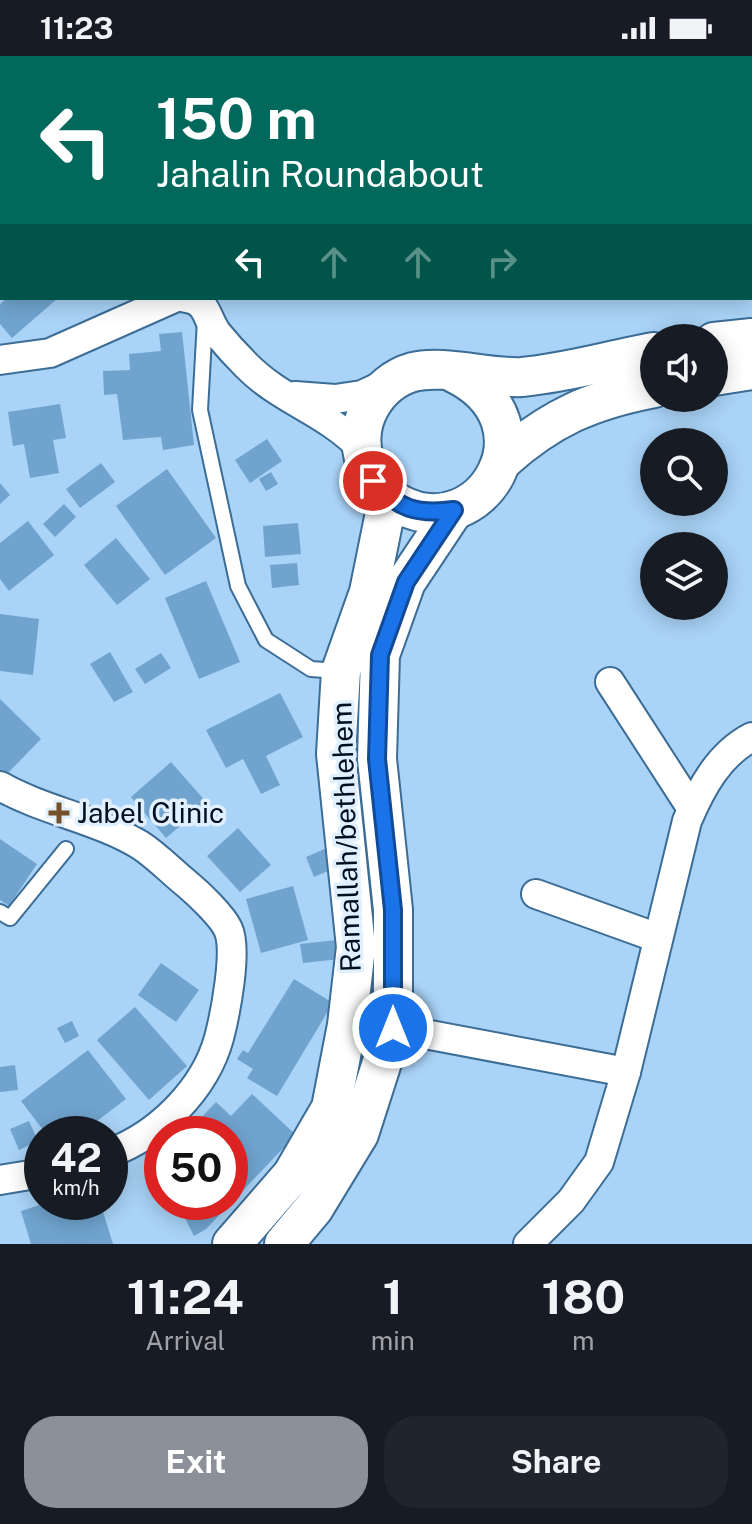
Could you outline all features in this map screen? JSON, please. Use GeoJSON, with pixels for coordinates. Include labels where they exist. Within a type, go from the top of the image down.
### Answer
{"type":"FeatureCollection","features":[{"type":"Feature","properties":{"kind":"main road"},"geometry":{"type":"LineString","coordinates":[[728,341],[752,338]]}},
{"type":"Feature","properties":{"kind":"main road"},"geometry":{"type":"LineString","coordinates":[[640,355],[561,372],[519,377],[433,369],[412,372],[392,381],[376,396],[365,414],[361,437],[363,460],[373,481],[388,498],[409,509],[431,513],[454,510],[475,500],[491,483],[502,461],[529,436],[562,416],[613,395],[640,390]]}},
{"type":"Feature","properties":{"kind":"main road"},"geometry":{"type":"LineString","coordinates":[[728,374],[752,370]]}},
{"type":"Feature","properties":{"kind":"main road"},"geometry":{"type":"LineString","coordinates":[[454,373],[473,382],[489,397],[500,416],[504,437],[502,461]]}},
{"type":"Feature","properties":{"kind":"main road","name":"Ramallah/bethlehem"},"geometry":{"type":"LineString","coordinates":[[232,1244],[292,1175],[331,1108],[347,1025],[356,947],[336,754],[341,671],[369,592],[388,498]]}},
{"type":"Feature","properties":{"kind":"main road","name":"Ramallah/bethlehem"},"geometry":{"type":"LineString","coordinates":[[284,1244],[314,1208],[359,1134],[393,1028],[393,910],[377,759],[380,655],[406,582],[454,510]]}},
{"type":"Feature","properties":{"kind":"street"},"geometry":{"type":"LineString","coordinates":[[0,360],[50,353],[169,300]]}},
{"type":"Feature","properties":{"kind":"street"},"geometry":{"type":"LineString","coordinates":[[199,301],[215,330],[249,368],[286,397],[331,421],[362,449]]}},
{"type":"Feature","properties":{"kind":"street"},"geometry":{"type":"LineString","coordinates":[[286,397],[335,399],[362,395],[392,381]]}},
{"type":"Feature","properties":{"kind":"street"},"geometry":{"type":"LineString","coordinates":[[610,682],[692,809]]}},
{"type":"Feature","properties":{"kind":"street"},"geometry":{"type":"LineString","coordinates":[[528,1244],[571,1201],[599,1162],[626,1072],[692,809],[719,763],[752,737]]}},
{"type":"Feature","properties":{"kind":"street"},"geometry":{"type":"LineString","coordinates":[[0,786],[15,795],[140,845],[199,894],[229,930],[231,969],[226,1012],[215,1050],[194,1088],[162,1124],[128,1147]]}},
{"type":"Feature","properties":{"kind":"street"},"geometry":{"type":"LineString","coordinates":[[536,894],[658,938]]}},
{"type":"Feature","properties":{"kind":"street"},"geometry":{"type":"LineString","coordinates":[[393,1028],[626,1072]]}},
{"type":"Feature","properties":{"kind":"street"},"geometry":{"type":"LineString","coordinates":[[0,1180],[24,1176]]}},
{"type":"Feature","properties":{"kind":"lane"},"geometry":{"type":"LineString","coordinates":[[199,301],[200,410],[238,586],[266,640],[311,669],[341,671]]}},
{"type":"Feature","properties":{"kind":"lane"},"geometry":{"type":"LineString","coordinates":[[0,912],[10,918],[66,849]]}},
{"type":"Feature","properties":{"kind":"building"},"geometry":{"type":"Polygon","coordinates":[[[5,300],[56,300],[12,338],[0,324],[0,304],[5,300]]]}},
{"type":"Feature","properties":{"kind":"building"},"geometry":{"type":"Polygon","coordinates":[[[182,332],[194,445],[163,450],[161,437],[123,440],[117,394],[104,395],[103,371],[130,370],[129,354],[161,351],[159,334],[182,332]]]}},
{"type":"Feature","properties":{"kind":"building"},"geometry":{"type":"Polygon","coordinates":[[[60,404],[66,438],[53,440],[59,473],[30,478],[24,444],[13,446],[8,412],[60,404]]]}},
{"type":"Feature","properties":{"kind":"building"},"geometry":{"type":"Polygon","coordinates":[[[267,439],[282,461],[250,483],[235,460],[267,439]]]}},
{"type":"Feature","properties":{"kind":"building"},"geometry":{"type":"Polygon","coordinates":[[[101,463],[115,482],[80,508],[66,489],[101,463]]]}},
{"type":"Feature","properties":{"kind":"building"},"geometry":{"type":"Polygon","coordinates":[[[167,469],[216,538],[165,575],[116,506],[167,469]]]}},
{"type":"Feature","properties":{"kind":"building"},"geometry":{"type":"Polygon","coordinates":[[[271,472],[278,484],[266,491],[259,479],[271,472]]]}},
{"type":"Feature","properties":{"kind":"building"},"geometry":{"type":"Polygon","coordinates":[[[0,483],[10,495],[0,504],[0,483]]]}},
{"type":"Feature","properties":{"kind":"building"},"geometry":{"type":"Polygon","coordinates":[[[64,504],[76,517],[55,537],[43,524],[64,504]]]}},
{"type":"Feature","properties":{"kind":"building"},"geometry":{"type":"Polygon","coordinates":[[[28,521],[54,555],[9,591],[0,579],[0,543],[28,521]]]}},
{"type":"Feature","properties":{"kind":"building"},"geometry":{"type":"Polygon","coordinates":[[[298,523],[301,554],[265,557],[263,526],[298,523]]]}},
{"type":"Feature","properties":{"kind":"building"},"geometry":{"type":"Polygon","coordinates":[[[116,538],[150,579],[117,605],[84,565],[116,538]]]}},
{"type":"Feature","properties":{"kind":"building"},"geometry":{"type":"Polygon","coordinates":[[[297,563],[299,585],[272,588],[270,565],[297,563]]]}},
{"type":"Feature","properties":{"kind":"building"},"geometry":{"type":"Polygon","coordinates":[[[206,581],[240,662],[199,679],[165,598],[206,581]]]}},
{"type":"Feature","properties":{"kind":"building"},"geometry":{"type":"Polygon","coordinates":[[[0,614],[39,619],[33,675],[0,671],[0,614]]]}},
{"type":"Feature","properties":{"kind":"building"},"geometry":{"type":"Polygon","coordinates":[[[110,652],[133,692],[114,702],[90,664],[110,652]]]}},
{"type":"Feature","properties":{"kind":"building"},"geometry":{"type":"Polygon","coordinates":[[[161,653],[171,668],[145,684],[135,669],[161,653]]]}},
{"type":"Feature","properties":{"kind":"building"},"geometry":{"type":"Polygon","coordinates":[[[280,693],[303,737],[266,756],[280,785],[261,794],[243,759],[226,768],[206,730],[280,693]]]}},
{"type":"Feature","properties":{"kind":"building"},"geometry":{"type":"Polygon","coordinates":[[[0,699],[41,739],[4,777],[0,773],[0,699]]]}},
{"type":"Feature","properties":{"kind":"building"},"geometry":{"type":"Polygon","coordinates":[[[171,762],[207,803],[166,838],[131,797],[171,762]]]}},
{"type":"Feature","properties":{"kind":"building"},"geometry":{"type":"Polygon","coordinates":[[[238,828],[271,865],[240,892],[207,856],[238,828]]]}},
{"type":"Feature","properties":{"kind":"building"},"geometry":{"type":"Polygon","coordinates":[[[0,839],[37,864],[9,906],[0,900],[0,839]]]}},
{"type":"Feature","properties":{"kind":"building"},"geometry":{"type":"Polygon","coordinates":[[[329,847],[337,867],[314,877],[306,857],[329,847]]]}},
{"type":"Feature","properties":{"kind":"building"},"geometry":{"type":"Polygon","coordinates":[[[293,886],[308,940],[261,953],[246,899],[293,886]]]}},
{"type":"Feature","properties":{"kind":"building"},"geometry":{"type":"Polygon","coordinates":[[[337,940],[340,959],[303,963],[300,944],[337,940]]]}},
{"type":"Feature","properties":{"kind":"building"},"geometry":{"type":"Polygon","coordinates":[[[161,963],[199,990],[176,1022],[138,995],[161,963]]]}},
{"type":"Feature","properties":{"kind":"building"},"geometry":{"type":"Polygon","coordinates":[[[294,979],[333,1003],[277,1096],[247,1078],[253,1069],[237,1059],[243,1050],[248,1053],[294,979]]]}},
{"type":"Feature","properties":{"kind":"building"},"geometry":{"type":"Polygon","coordinates":[[[135,1007],[187,1066],[149,1100],[97,1040],[135,1007]]]}},
{"type":"Feature","properties":{"kind":"building"},"geometry":{"type":"Polygon","coordinates":[[[72,1021],[79,1036],[65,1043],[57,1028],[72,1021]]]}},
{"type":"Feature","properties":{"kind":"building"},"geometry":{"type":"Polygon","coordinates":[[[88,1050],[126,1099],[104,1116],[32,1116],[21,1101],[88,1050]]]}},
{"type":"Feature","properties":{"kind":"building"},"geometry":{"type":"Polygon","coordinates":[[[15,1065],[18,1090],[0,1092],[0,1067],[15,1065]]]}},
{"type":"Feature","properties":{"kind":"building"},"geometry":{"type":"Polygon","coordinates":[[[252,1094],[296,1135],[248,1185],[248,1116],[231,1116],[252,1094]]]}},
{"type":"Feature","properties":{"kind":"building"},"geometry":{"type":"Polygon","coordinates":[[[216,1102],[231,1116],[203,1116],[216,1102]]]}},
{"type":"Feature","properties":{"kind":"building"},"geometry":{"type":"Polygon","coordinates":[[[24,1123],[24,1148],[19,1150],[10,1129],[24,1123]]]}},
{"type":"Feature","properties":{"kind":"building"},"geometry":{"type":"Polygon","coordinates":[[[24,1210],[24,1220],[106,1220],[113,1244],[31,1244],[21,1211],[24,1210]]]}},
{"type":"Feature","properties":{"kind":"building"},"geometry":{"type":"Polygon","coordinates":[[[186,1220],[215,1220],[206,1229],[194,1236],[186,1220]]]}},
{"type":"Feature","properties":{"kind":"place","name":"Jabel Clinic"},"geometry":{"type":"Point","coordinates":[59,813]}},
{"type":"Feature","properties":{"kind":"route"},"geometry":{"type":"LineString","coordinates":[[373,481],[388,498],[409,509],[431,513],[454,510],[406,582],[380,655],[377,759],[393,910],[393,1028]]}}]}
